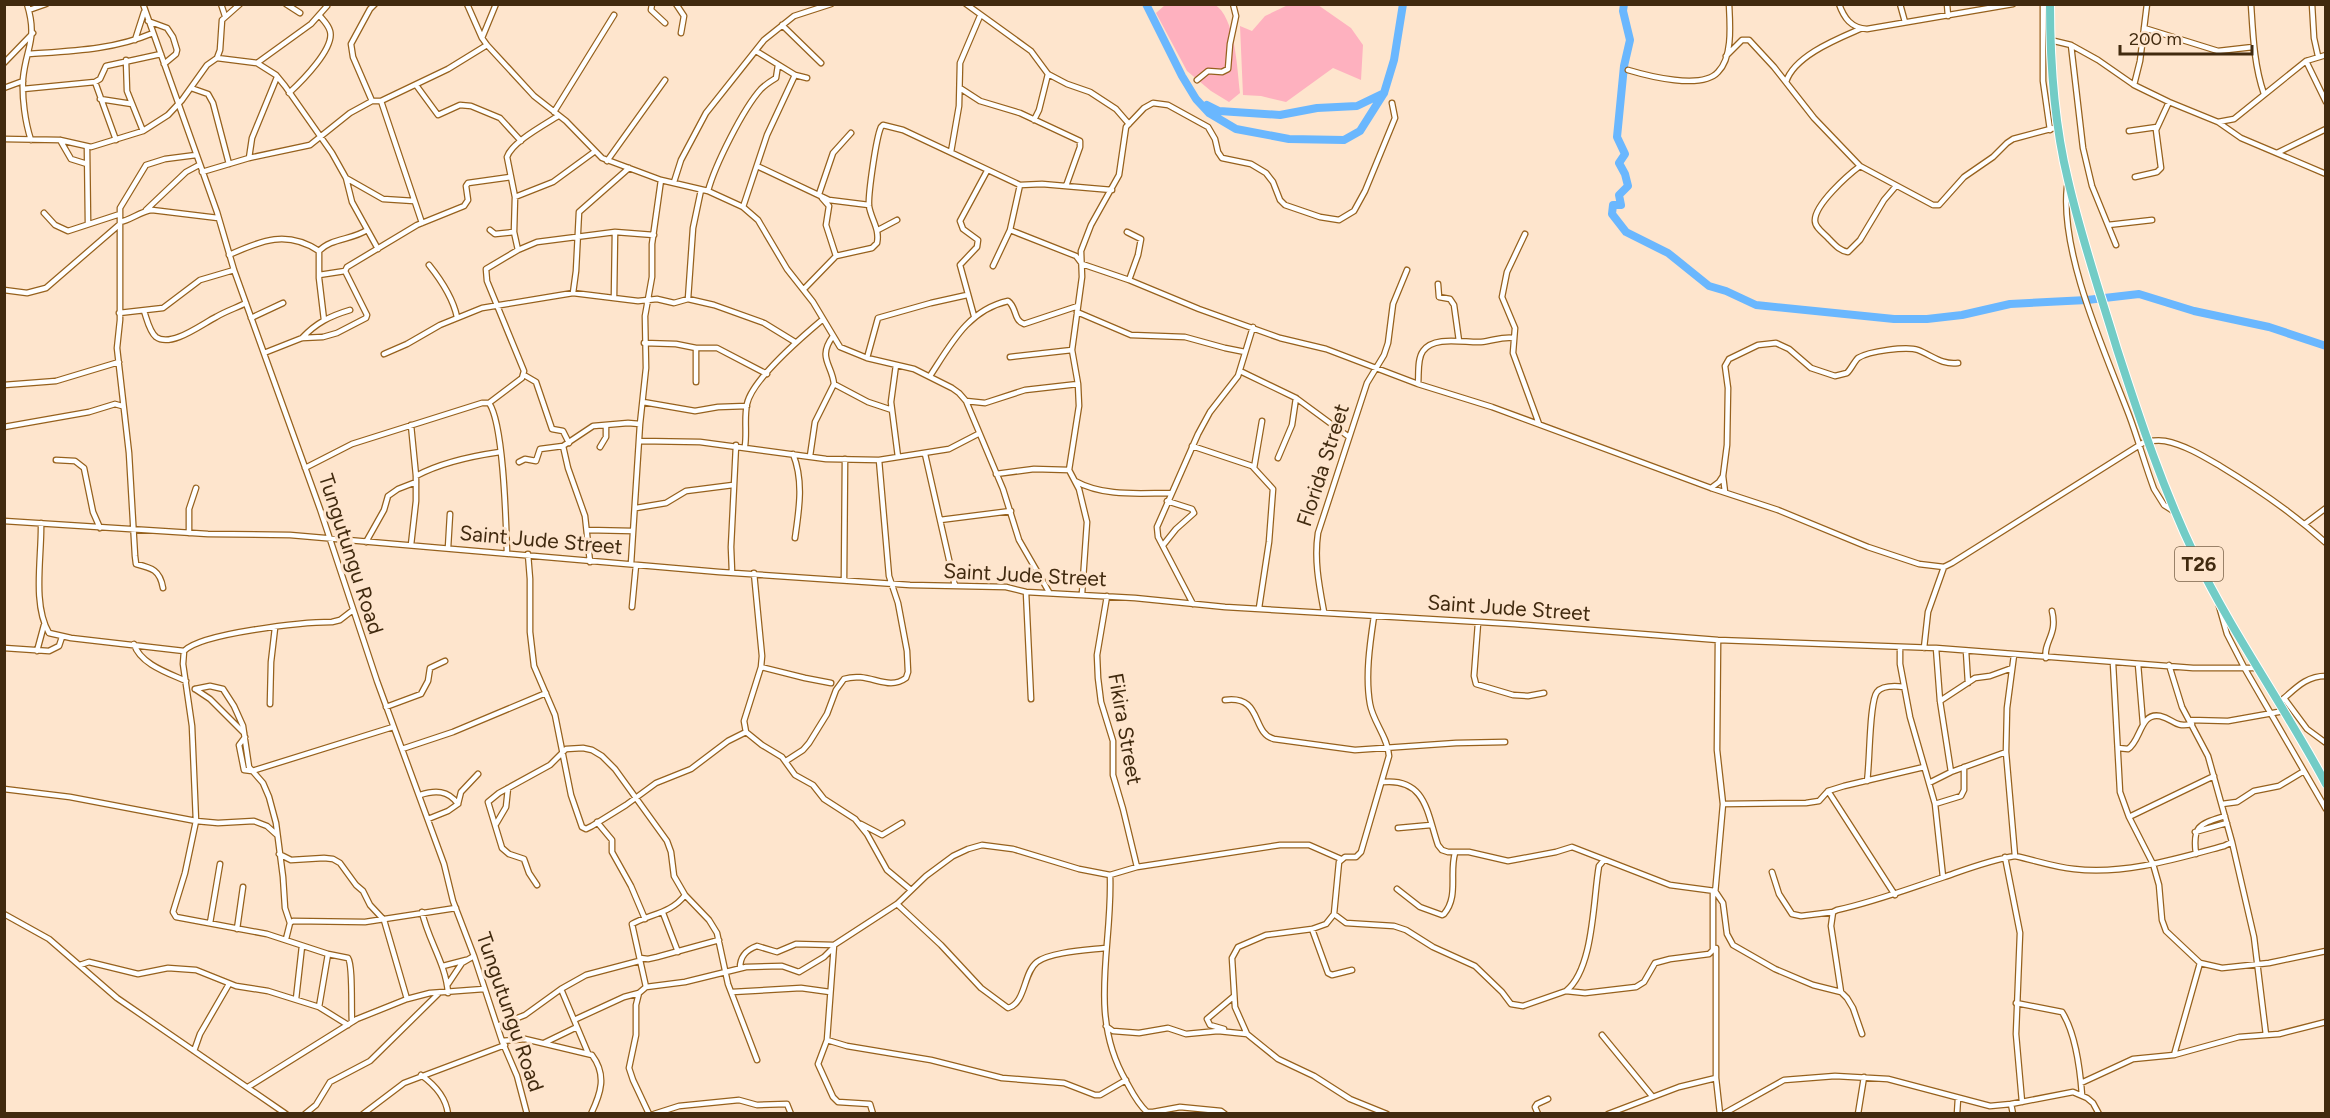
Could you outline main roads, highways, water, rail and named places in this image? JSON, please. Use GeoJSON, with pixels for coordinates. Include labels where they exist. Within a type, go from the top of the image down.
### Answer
{"type":"FeatureCollection","features":[{"type":"Feature","properties":{"kind":"highway","name":"T26"},"geometry":{"type":"LineString","coordinates":[[2050,4],[2050,40],[2058,127],[2068,179],[2110,327],[2146,441],[2175,512],[2218,601],[2258,668],[2282,700],[2284,711],[2325,784]]}},
{"type":"Feature","properties":{"kind":"waterway"},"geometry":{"type":"LineString","coordinates":[[1146,4],[1182,76],[1196,99],[1209,113],[1236,129],[1289,139],[1344,140],[1360,131],[1384,93],[1394,60],[1403,4]]}},
{"type":"Feature","properties":{"kind":"waterway"},"geometry":{"type":"LineString","coordinates":[[1624,4],[1623,11],[1630,40],[1624,66],[1617,137],[1625,154],[1619,163],[1628,186],[1619,195],[1621,205],[1613,205],[1612,214],[1626,232],[1668,253],[1709,286],[1756,305],[1894,319],[1927,319],[1962,315],[2010,304],[2087,300],[2139,294],[2194,311],[2269,327],[2326,346]]}},
{"type":"Feature","properties":{"kind":"waterway"},"geometry":{"type":"LineString","coordinates":[[1207,105],[1219,111],[1280,115],[1317,108],[1357,106],[1384,93]]}}]}
